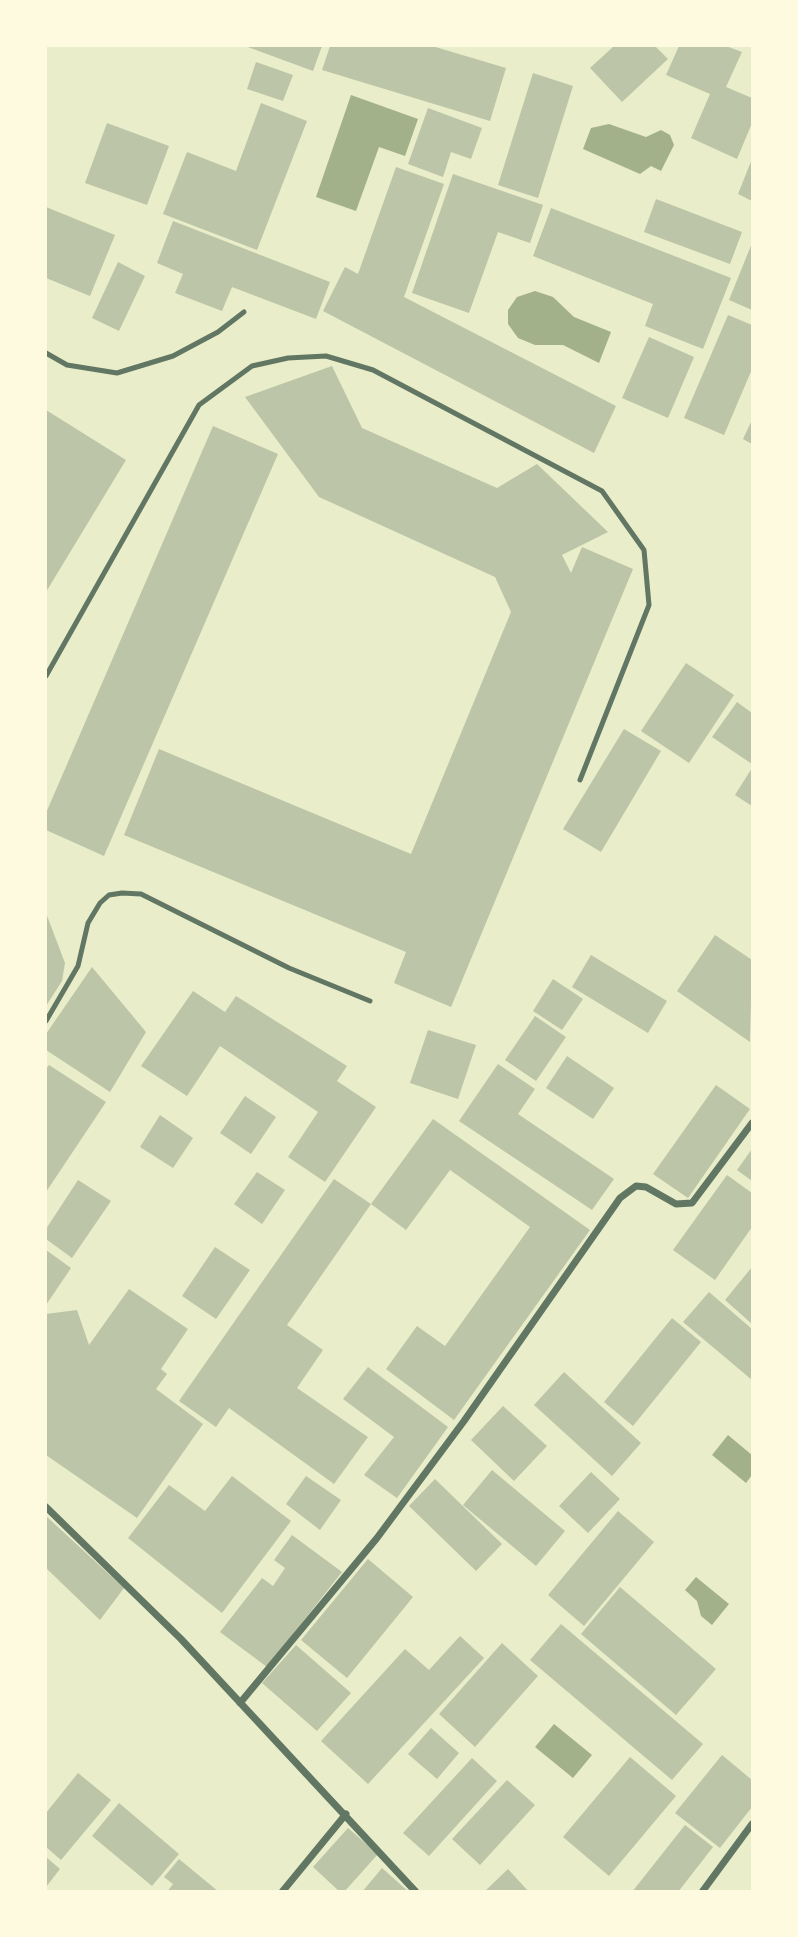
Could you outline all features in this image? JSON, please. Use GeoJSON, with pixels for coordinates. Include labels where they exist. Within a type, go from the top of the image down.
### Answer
{"type":"FeatureCollection","features":[{"type":"Feature","properties":{"kind":"street"},"geometry":{"type":"LineString","coordinates":[[240,1703],[377,1538],[464,1421],[620,1198],[636,1186],[646,1187],[676,1204],[692,1203],[752,1123]]}},
{"type":"Feature","properties":{"kind":"street"},"geometry":{"type":"LineString","coordinates":[[46,1507],[181,1639],[416,1892]]}},
{"type":"Feature","properties":{"kind":"street"},"geometry":{"type":"LineString","coordinates":[[282,1892],[346,1814]]}},
{"type":"Feature","properties":{"kind":"street"},"geometry":{"type":"LineString","coordinates":[[702,1892],[752,1824]]}},
{"type":"Feature","properties":{"kind":"lane"},"geometry":{"type":"LineString","coordinates":[[46,353],[67,365],[117,373],[173,356],[218,332],[244,312]]}},
{"type":"Feature","properties":{"kind":"lane"},"geometry":{"type":"LineString","coordinates":[[46,676],[199,405],[252,366],[288,358],[326,356],[373,370],[602,491],[644,550],[649,605],[580,780]]}},
{"type":"Feature","properties":{"kind":"lane"},"geometry":{"type":"LineString","coordinates":[[46,1021],[78,967],[88,923],[100,903],[109,895],[122,893],[141,894],[289,968],[370,1001]]}},
{"type":"Feature","properties":{"kind":"shaded area"},"geometry":{"type":"Polygon","coordinates":[[[351,95],[418,119],[405,156],[379,147],[356,211],[316,197],[351,95]]]}},
{"type":"Feature","properties":{"kind":"shaded area"},"geometry":{"type":"Polygon","coordinates":[[[609,124],[646,137],[661,130],[670,135],[674,145],[661,171],[651,166],[640,174],[583,149],[591,128],[609,124]]]}},
{"type":"Feature","properties":{"kind":"shaded area"},"geometry":{"type":"Polygon","coordinates":[[[535,291],[553,297],[574,317],[611,332],[599,363],[563,345],[535,345],[518,338],[508,324],[508,310],[517,297],[535,291]]]}},
{"type":"Feature","properties":{"kind":"shaded area"},"geometry":{"type":"Polygon","coordinates":[[[728,1435],[752,1455],[752,1475],[746,1483],[712,1455],[728,1435]]]}},
{"type":"Feature","properties":{"kind":"shaded area"},"geometry":{"type":"Polygon","coordinates":[[[696,1577],[729,1604],[712,1625],[701,1616],[697,1601],[685,1590],[696,1577]]]}},
{"type":"Feature","properties":{"kind":"shaded area"},"geometry":{"type":"Polygon","coordinates":[[[554,1724],[592,1755],[573,1778],[535,1747],[554,1724]]]}},
{"type":"Feature","properties":{"kind":"building"},"geometry":{"type":"Polygon","coordinates":[[[245,46],[322,46],[313,71],[245,46]]]}},
{"type":"Feature","properties":{"kind":"building"},"geometry":{"type":"Polygon","coordinates":[[[330,46],[432,46],[506,68],[490,121],[322,70],[330,46]]]}},
{"type":"Feature","properties":{"kind":"building"},"geometry":{"type":"Polygon","coordinates":[[[614,46],[655,46],[668,59],[622,102],[590,68],[614,46]]]}},
{"type":"Feature","properties":{"kind":"building"},"geometry":{"type":"Polygon","coordinates":[[[679,46],[726,46],[742,52],[726,87],[752,98],[752,123],[737,159],[691,138],[710,94],[666,75],[679,46]]]}},
{"type":"Feature","properties":{"kind":"building"},"geometry":{"type":"Polygon","coordinates":[[[256,62],[293,75],[283,101],[247,89],[256,62]]]}},
{"type":"Feature","properties":{"kind":"building"},"geometry":{"type":"Polygon","coordinates":[[[533,73],[573,86],[538,198],[498,185],[533,73]]]}},
{"type":"Feature","properties":{"kind":"building"},"geometry":{"type":"Polygon","coordinates":[[[261,103],[307,121],[257,250],[163,214],[187,152],[236,171],[261,103]]]}},
{"type":"Feature","properties":{"kind":"building"},"geometry":{"type":"Polygon","coordinates":[[[428,108],[482,128],[471,159],[451,152],[443,177],[408,164],[428,108]]]}},
{"type":"Feature","properties":{"kind":"building"},"geometry":{"type":"Polygon","coordinates":[[[107,123],[169,146],[147,205],[85,183],[107,123]]]}},
{"type":"Feature","properties":{"kind":"building"},"geometry":{"type":"Polygon","coordinates":[[[752,159],[752,201],[738,194],[752,159]]]}},
{"type":"Feature","properties":{"kind":"building"},"geometry":{"type":"Polygon","coordinates":[[[396,167],[444,184],[404,297],[616,406],[594,453],[323,311],[345,267],[358,274],[396,167]]]}},
{"type":"Feature","properties":{"kind":"building"},"geometry":{"type":"Polygon","coordinates":[[[453,174],[543,205],[530,243],[498,232],[469,313],[412,293],[453,174]]]}},
{"type":"Feature","properties":{"kind":"building"},"geometry":{"type":"Polygon","coordinates":[[[656,199],[742,232],[730,264],[644,232],[656,199]]]}},
{"type":"Feature","properties":{"kind":"building"},"geometry":{"type":"Polygon","coordinates":[[[46,207],[115,235],[90,296],[46,278],[46,207]]]}},
{"type":"Feature","properties":{"kind":"building"},"geometry":{"type":"Polygon","coordinates":[[[551,208],[731,278],[703,349],[645,326],[653,304],[533,256],[551,208]]]}},
{"type":"Feature","properties":{"kind":"building"},"geometry":{"type":"Polygon","coordinates":[[[173,221],[330,282],[316,319],[232,287],[222,311],[175,293],[183,274],[157,263],[173,221]]]}},
{"type":"Feature","properties":{"kind":"building"},"geometry":{"type":"Polygon","coordinates":[[[752,243],[752,310],[729,300],[752,243]]]}},
{"type":"Feature","properties":{"kind":"building"},"geometry":{"type":"Polygon","coordinates":[[[118,262],[145,276],[119,331],[92,318],[118,262]]]}},
{"type":"Feature","properties":{"kind":"building"},"geometry":{"type":"Polygon","coordinates":[[[728,315],[752,325],[752,369],[724,435],[684,418],[728,315]]]}},
{"type":"Feature","properties":{"kind":"building"},"geometry":{"type":"Polygon","coordinates":[[[649,337],[694,357],[668,418],[622,398],[649,337]]]}},
{"type":"Feature","properties":{"kind":"building"},"geometry":{"type":"Polygon","coordinates":[[[332,366],[362,428],[497,488],[537,464],[608,532],[562,555],[571,573],[582,547],[633,569],[451,1007],[394,983],[406,952],[124,835],[159,749],[411,854],[511,612],[495,577],[319,497],[245,397],[332,366]]]}},
{"type":"Feature","properties":{"kind":"building"},"geometry":{"type":"Polygon","coordinates":[[[46,410],[126,460],[46,592],[46,410]]]}},
{"type":"Feature","properties":{"kind":"building"},"geometry":{"type":"Polygon","coordinates":[[[752,420],[752,444],[743,439],[752,420]]]}},
{"type":"Feature","properties":{"kind":"building"},"geometry":{"type":"Polygon","coordinates":[[[213,426],[278,454],[104,856],[46,830],[46,813],[213,426]]]}},
{"type":"Feature","properties":{"kind":"building"},"geometry":{"type":"Polygon","coordinates":[[[686,663],[734,695],[689,763],[641,731],[686,663]]]}},
{"type":"Feature","properties":{"kind":"building"},"geometry":{"type":"Polygon","coordinates":[[[737,702],[752,713],[752,764],[712,737],[737,702]]]}},
{"type":"Feature","properties":{"kind":"building"},"geometry":{"type":"Polygon","coordinates":[[[624,729],[661,751],[601,852],[563,829],[624,729]]]}},
{"type":"Feature","properties":{"kind":"building"},"geometry":{"type":"Polygon","coordinates":[[[752,768],[752,806],[735,795],[752,768]]]}},
{"type":"Feature","properties":{"kind":"building"},"geometry":{"type":"Polygon","coordinates":[[[46,913],[65,963],[62,981],[46,1006],[46,913]]]}},
{"type":"Feature","properties":{"kind":"building"},"geometry":{"type":"Polygon","coordinates":[[[715,935],[752,960],[750,1042],[677,991],[715,935]]]}},
{"type":"Feature","properties":{"kind":"building"},"geometry":{"type":"Polygon","coordinates":[[[591,955],[667,1001],[648,1033],[572,987],[591,955]]]}},
{"type":"Feature","properties":{"kind":"building"},"geometry":{"type":"Polygon","coordinates":[[[92,967],[146,1032],[110,1092],[46,1050],[46,1034],[92,967]]]}},
{"type":"Feature","properties":{"kind":"building"},"geometry":{"type":"Polygon","coordinates":[[[553,979],[583,999],[562,1030],[533,1011],[553,979]]]}},
{"type":"Feature","properties":{"kind":"building"},"geometry":{"type":"Polygon","coordinates":[[[193,991],[225,1012],[236,996],[347,1066],[337,1081],[376,1107],[325,1182],[288,1157],[318,1112],[220,1046],[187,1096],[141,1066],[193,991]]]}},
{"type":"Feature","properties":{"kind":"building"},"geometry":{"type":"Polygon","coordinates":[[[535,1016],[566,1037],[536,1081],[505,1060],[535,1016]]]}},
{"type":"Feature","properties":{"kind":"building"},"geometry":{"type":"Polygon","coordinates":[[[428,1030],[476,1045],[458,1099],[410,1083],[428,1030]]]}},
{"type":"Feature","properties":{"kind":"building"},"geometry":{"type":"Polygon","coordinates":[[[567,1056],[614,1088],[593,1119],[546,1088],[567,1056]]]}},
{"type":"Feature","properties":{"kind":"building"},"geometry":{"type":"Polygon","coordinates":[[[498,1064],[535,1089],[518,1114],[614,1179],[592,1210],[459,1121],[498,1064]]]}},
{"type":"Feature","properties":{"kind":"building"},"geometry":{"type":"Polygon","coordinates":[[[49,1065],[106,1102],[46,1192],[46,1069],[49,1065]]]}},
{"type":"Feature","properties":{"kind":"building"},"geometry":{"type":"Polygon","coordinates":[[[716,1085],[750,1109],[688,1198],[653,1174],[716,1085]]]}},
{"type":"Feature","properties":{"kind":"building"},"geometry":{"type":"Polygon","coordinates":[[[245,1096],[276,1117],[251,1154],[220,1133],[245,1096]]]}},
{"type":"Feature","properties":{"kind":"building"},"geometry":{"type":"Polygon","coordinates":[[[160,1115],[193,1138],[173,1168],[140,1147],[160,1115]]]}},
{"type":"Feature","properties":{"kind":"building"},"geometry":{"type":"Polygon","coordinates":[[[433,1119],[590,1230],[454,1420],[386,1369],[417,1326],[445,1346],[530,1227],[450,1170],[406,1230],[371,1204],[433,1119]]]}},
{"type":"Feature","properties":{"kind":"building"},"geometry":{"type":"Polygon","coordinates":[[[752,1149],[752,1181],[737,1170],[752,1149]]]}},
{"type":"Feature","properties":{"kind":"building"},"geometry":{"type":"Polygon","coordinates":[[[257,1172],[285,1190],[262,1224],[234,1204],[257,1172]]]}},
{"type":"Feature","properties":{"kind":"building"},"geometry":{"type":"Polygon","coordinates":[[[727,1175],[752,1193],[752,1227],[715,1280],[673,1250],[727,1175]]]}},
{"type":"Feature","properties":{"kind":"building"},"geometry":{"type":"Polygon","coordinates":[[[334,1179],[371,1204],[287,1325],[323,1350],[297,1388],[368,1437],[334,1484],[229,1408],[216,1427],[179,1401],[334,1179]]]}},
{"type":"Feature","properties":{"kind":"building"},"geometry":{"type":"Polygon","coordinates":[[[78,1180],[111,1201],[72,1258],[46,1239],[46,1229],[78,1180]]]}},
{"type":"Feature","properties":{"kind":"building"},"geometry":{"type":"Polygon","coordinates":[[[215,1247],[250,1270],[216,1319],[182,1296],[215,1247]]]}},
{"type":"Feature","properties":{"kind":"building"},"geometry":{"type":"Polygon","coordinates":[[[46,1250],[71,1268],[46,1305],[46,1250]]]}},
{"type":"Feature","properties":{"kind":"building"},"geometry":{"type":"Polygon","coordinates":[[[752,1267],[752,1324],[725,1300],[752,1267]]]}},
{"type":"Feature","properties":{"kind":"building"},"geometry":{"type":"Polygon","coordinates":[[[129,1289],[188,1329],[161,1369],[167,1374],[156,1389],[203,1424],[137,1518],[46,1455],[46,1314],[77,1310],[89,1345],[129,1289]]]}},
{"type":"Feature","properties":{"kind":"building"},"geometry":{"type":"Polygon","coordinates":[[[709,1292],[752,1329],[752,1380],[683,1322],[709,1292]]]}},
{"type":"Feature","properties":{"kind":"building"},"geometry":{"type":"Polygon","coordinates":[[[672,1318],[701,1342],[633,1426],[604,1402],[672,1318]]]}},
{"type":"Feature","properties":{"kind":"building"},"geometry":{"type":"Polygon","coordinates":[[[368,1367],[448,1427],[397,1498],[364,1475],[394,1437],[343,1399],[368,1367]]]}},
{"type":"Feature","properties":{"kind":"building"},"geometry":{"type":"Polygon","coordinates":[[[564,1372],[641,1443],[612,1476],[534,1405],[564,1372]]]}},
{"type":"Feature","properties":{"kind":"building"},"geometry":{"type":"Polygon","coordinates":[[[503,1406],[547,1446],[514,1481],[471,1440],[503,1406]]]}},
{"type":"Feature","properties":{"kind":"building"},"geometry":{"type":"Polygon","coordinates":[[[492,1470],[565,1531],[536,1566],[463,1505],[492,1470]]]}},
{"type":"Feature","properties":{"kind":"building"},"geometry":{"type":"Polygon","coordinates":[[[591,1472],[620,1499],[588,1533],[559,1506],[591,1472]]]}},
{"type":"Feature","properties":{"kind":"building"},"geometry":{"type":"Polygon","coordinates":[[[232,1476],[291,1521],[222,1613],[128,1538],[169,1485],[205,1511],[232,1476]]]}},
{"type":"Feature","properties":{"kind":"building"},"geometry":{"type":"Polygon","coordinates":[[[306,1476],[341,1500],[320,1530],[286,1504],[306,1476]]]}},
{"type":"Feature","properties":{"kind":"building"},"geometry":{"type":"Polygon","coordinates":[[[435,1479],[502,1544],[476,1571],[409,1506],[435,1479]]]}},
{"type":"Feature","properties":{"kind":"building"},"geometry":{"type":"Polygon","coordinates":[[[618,1511],[654,1542],[584,1626],[548,1595],[618,1511]]]}},
{"type":"Feature","properties":{"kind":"building"},"geometry":{"type":"Polygon","coordinates":[[[46,1516],[124,1588],[100,1620],[46,1568],[46,1516]]]}},
{"type":"Feature","properties":{"kind":"building"},"geometry":{"type":"Polygon","coordinates":[[[292,1535],[342,1572],[267,1667],[220,1632],[262,1578],[273,1586],[285,1568],[274,1560],[292,1535]]]}},
{"type":"Feature","properties":{"kind":"building"},"geometry":{"type":"Polygon","coordinates":[[[368,1559],[413,1597],[347,1678],[301,1640],[368,1559]]]}},
{"type":"Feature","properties":{"kind":"building"},"geometry":{"type":"Polygon","coordinates":[[[620,1587],[716,1669],[676,1715],[581,1634],[620,1587]]]}},
{"type":"Feature","properties":{"kind":"building"},"geometry":{"type":"Polygon","coordinates":[[[561,1624],[703,1744],[672,1780],[530,1660],[561,1624]]]}},
{"type":"Feature","properties":{"kind":"building"},"geometry":{"type":"Polygon","coordinates":[[[460,1636],[484,1658],[368,1784],[321,1741],[405,1649],[429,1670],[460,1636]]]}},
{"type":"Feature","properties":{"kind":"building"},"geometry":{"type":"Polygon","coordinates":[[[502,1643],[538,1676],[475,1747],[439,1714],[502,1643]]]}},
{"type":"Feature","properties":{"kind":"building"},"geometry":{"type":"Polygon","coordinates":[[[296,1645],[351,1693],[317,1731],[262,1683],[296,1645]]]}},
{"type":"Feature","properties":{"kind":"building"},"geometry":{"type":"Polygon","coordinates":[[[431,1728],[459,1753],[437,1779],[408,1754],[431,1728]]]}},
{"type":"Feature","properties":{"kind":"building"},"geometry":{"type":"Polygon","coordinates":[[[722,1755],[752,1780],[752,1807],[720,1848],[675,1813],[722,1755]]]}},
{"type":"Feature","properties":{"kind":"building"},"geometry":{"type":"Polygon","coordinates":[[[630,1757],[676,1796],[609,1876],[563,1837],[630,1757]]]}},
{"type":"Feature","properties":{"kind":"building"},"geometry":{"type":"Polygon","coordinates":[[[472,1758],[497,1781],[429,1856],[403,1833],[472,1758]]]}},
{"type":"Feature","properties":{"kind":"building"},"geometry":{"type":"Polygon","coordinates":[[[78,1773],[111,1800],[61,1860],[46,1847],[46,1813],[78,1773]]]}},
{"type":"Feature","properties":{"kind":"building"},"geometry":{"type":"Polygon","coordinates":[[[507,1780],[535,1805],[480,1865],[452,1839],[507,1780]]]}},
{"type":"Feature","properties":{"kind":"building"},"geometry":{"type":"Polygon","coordinates":[[[119,1803],[179,1854],[152,1886],[92,1836],[119,1803]]]}},
{"type":"Feature","properties":{"kind":"building"},"geometry":{"type":"Polygon","coordinates":[[[685,1825],[713,1847],[678,1892],[632,1892],[685,1825]]]}},
{"type":"Feature","properties":{"kind":"building"},"geometry":{"type":"Polygon","coordinates":[[[348,1828],[378,1854],[344,1892],[340,1892],[313,1867],[348,1828]]]}},
{"type":"Feature","properties":{"kind":"building"},"geometry":{"type":"Polygon","coordinates":[[[46,1857],[60,1869],[46,1887],[46,1857]]]}},
{"type":"Feature","properties":{"kind":"building"},"geometry":{"type":"Polygon","coordinates":[[[179,1859],[219,1892],[167,1892],[173,1884],[164,1877],[179,1859]]]}},
{"type":"Feature","properties":{"kind":"building"},"geometry":{"type":"Polygon","coordinates":[[[382,1868],[409,1892],[362,1892],[382,1868]]]}},
{"type":"Feature","properties":{"kind":"building"},"geometry":{"type":"Polygon","coordinates":[[[508,1869],[529,1892],[484,1892],[508,1869]]]}}]}
